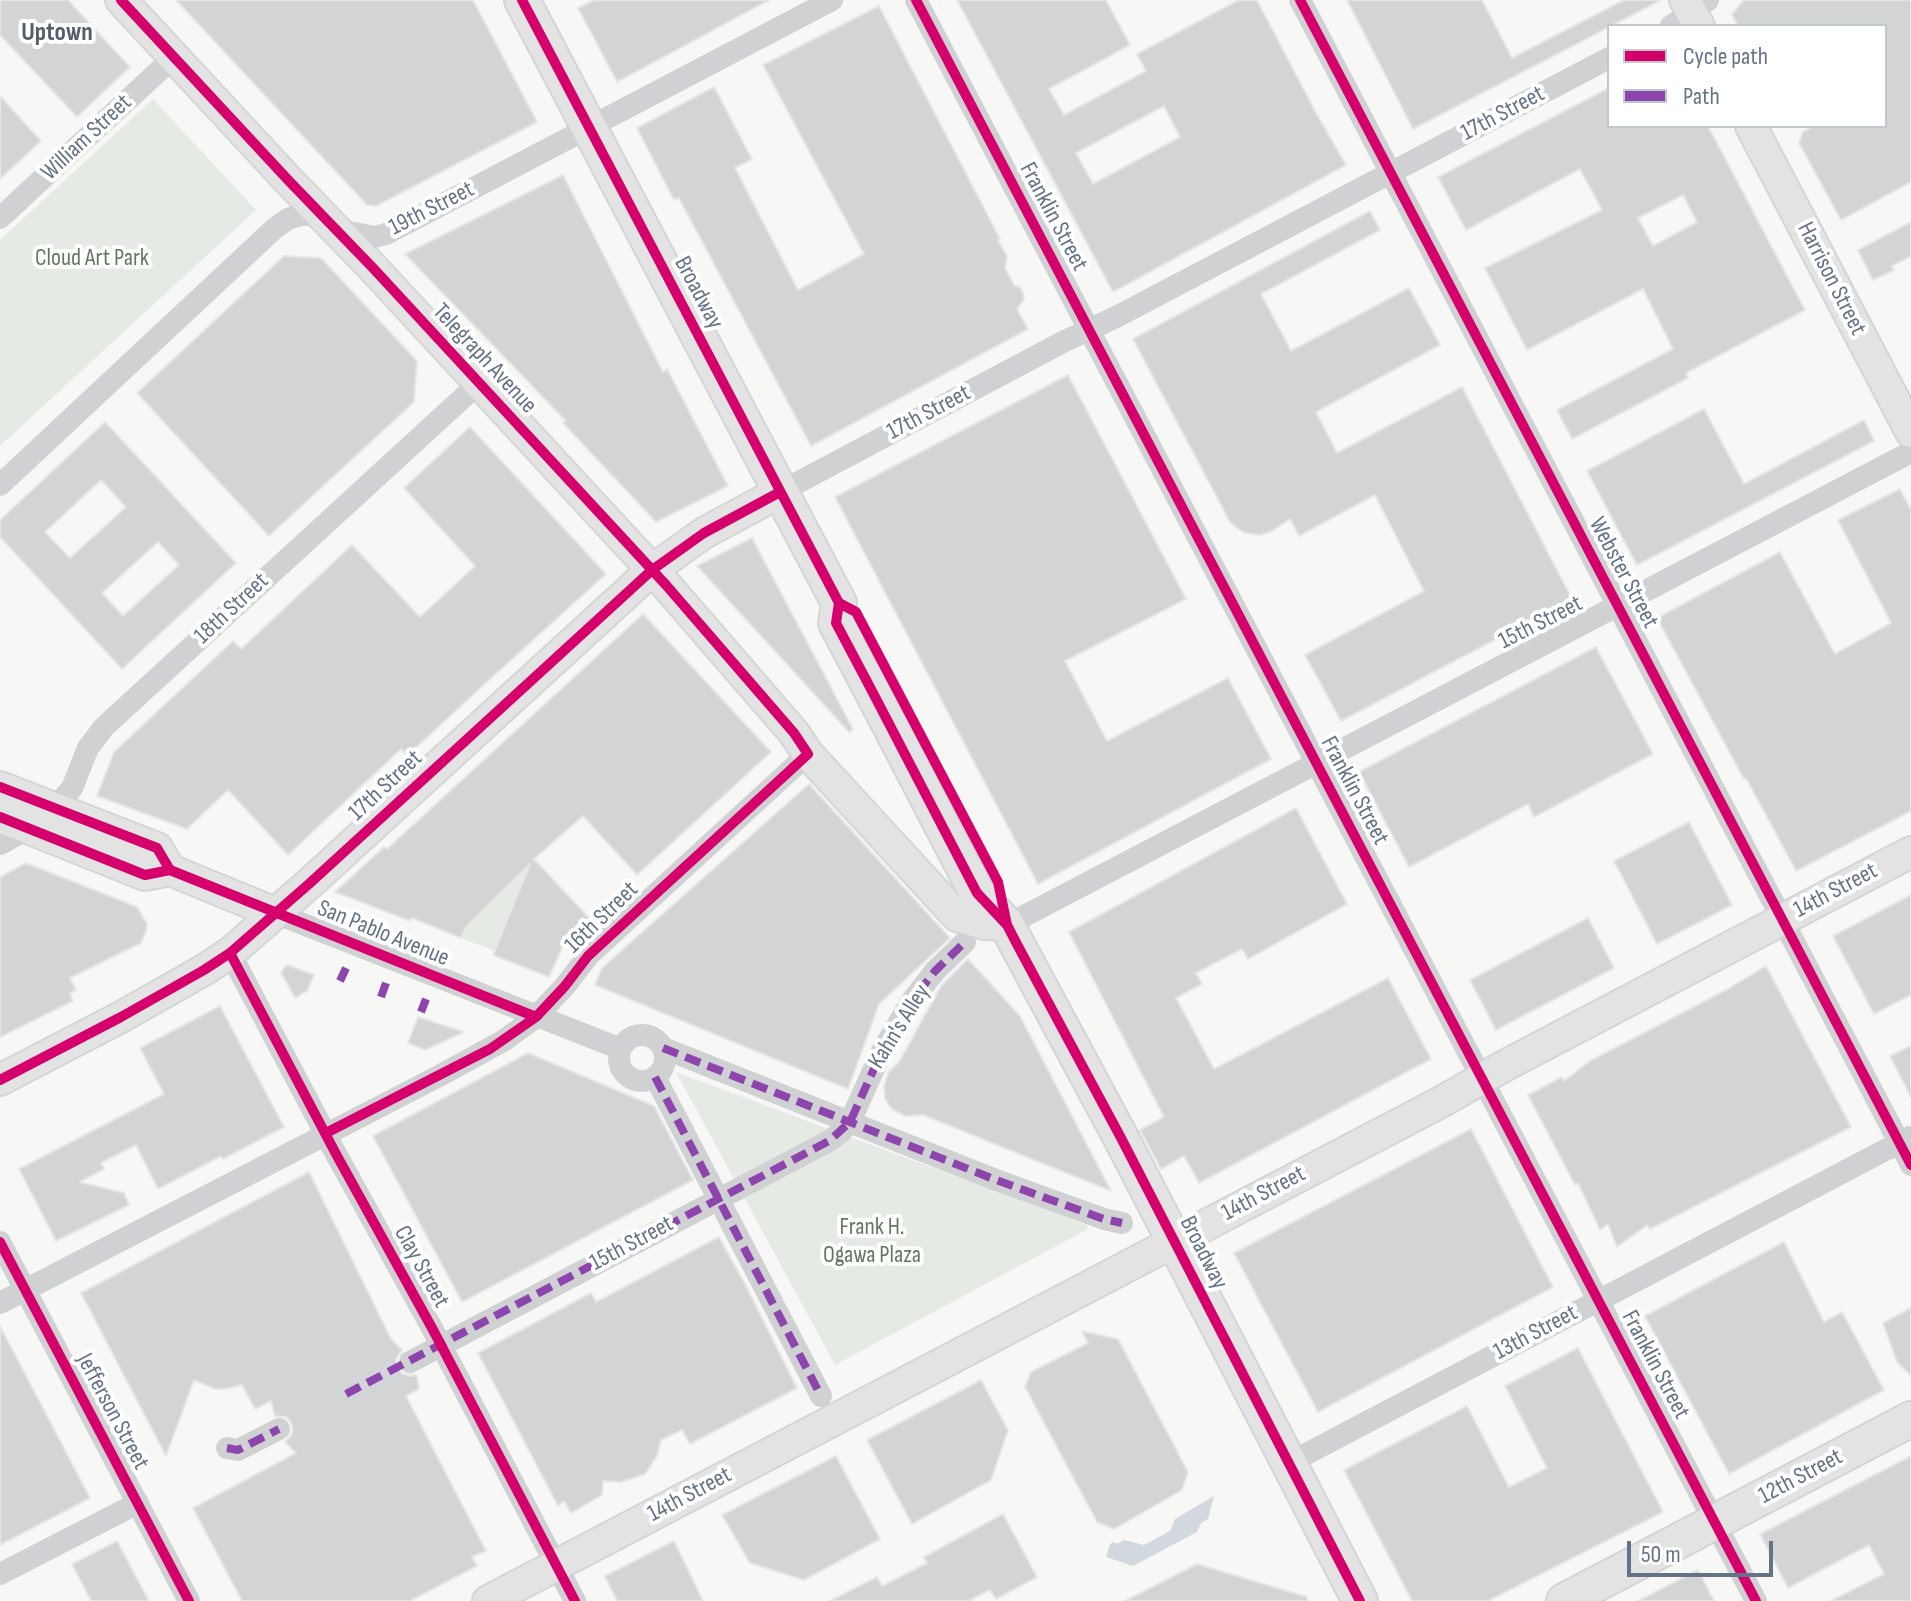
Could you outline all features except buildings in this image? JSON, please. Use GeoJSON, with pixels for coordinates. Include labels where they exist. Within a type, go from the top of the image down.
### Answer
{"type":"FeatureCollection","features":[{"type":"Feature","properties":{"kind":"main road","name":"Telegraph Avenue"},"geometry":{"type":"LineString","coordinates":[[121,0],[652,570],[794,733],[808,754],[957,916],[984,924],[1007,925]]}},
{"type":"Feature","properties":{"kind":"main road","name":"Broadway"},"geometry":{"type":"LineString","coordinates":[[522,0],[839,603],[836,623],[977,893],[1007,925],[1360,1601]]}},
{"type":"Feature","properties":{"kind":"main road","name":"Harrison Street"},"geometry":{"type":"LineString","coordinates":[[1752,128],[1911,432]]}},
{"type":"Feature","properties":{"kind":"main road","name":"17th Street"},"geometry":{"type":"LineString","coordinates":[[0,1080],[121,1017],[230,953],[652,570],[704,533],[780,492]]}},
{"type":"Feature","properties":{"kind":"main road","name":"San Pablo Avenue"},"geometry":{"type":"LineString","coordinates":[[0,787],[157,848],[170,870]]}},
{"type":"Feature","properties":{"kind":"main road","name":"San Pablo Avenue"},"geometry":{"type":"LineString","coordinates":[[0,817],[145,875],[170,870],[275,913]]}},
{"type":"Feature","properties":{"kind":"main road","name":"14th Street"},"geometry":{"type":"LineString","coordinates":[[488,1601],[1911,852]]}},
{"type":"Feature","properties":{"kind":"main road","name":"12th Street"},"geometry":{"type":"LineString","coordinates":[[1564,1601],[1911,1419]]}},
{"type":"Feature","properties":{"kind":"street","name":"19th Street"},"geometry":{"type":"LineString","coordinates":[[0,485],[288,219],[300,215],[319,217],[363,236],[386,234],[832,0]]}},
{"type":"Feature","properties":{"kind":"street","name":"Franklin Street"},"geometry":{"type":"LineString","coordinates":[[916,0],[1756,1601]]}},
{"type":"Feature","properties":{"kind":"street","name":"Webster Street"},"geometry":{"type":"LineString","coordinates":[[1300,0],[1782,920],[1905,1140],[1911,1165]]}},
{"type":"Feature","properties":{"kind":"street","name":"William Street"},"geometry":{"type":"LineString","coordinates":[[0,218],[174,57]]}},
{"type":"Feature","properties":{"kind":"street","name":"17th Street"},"geometry":{"type":"LineString","coordinates":[[780,492],[1607,59]]}},
{"type":"Feature","properties":{"kind":"street","name":"18th Street"},"geometry":{"type":"LineString","coordinates":[[0,844],[29,828],[72,788],[88,748],[104,727],[479,383]]}},
{"type":"Feature","properties":{"kind":"street","name":"15th Street"},"geometry":{"type":"LineString","coordinates":[[1007,925],[1911,452]]}},
{"type":"Feature","properties":{"kind":"street","name":"16th Street"},"geometry":{"type":"LineString","coordinates":[[0,1303],[490,1049],[536,1017],[588,956],[808,754]]}},
{"type":"Feature","properties":{"kind":"street","name":"San Pablo Avenue"},"geometry":{"type":"LineString","coordinates":[[275,913],[621,1049]]}},
{"type":"Feature","properties":{"kind":"street","name":"Kahn's Alley"},"geometry":{"type":"LineString","coordinates":[[850,1122],[873,1069],[901,1017],[935,971],[965,942]]}},
{"type":"Feature","properties":{"kind":"street","name":"Clay Street"},"geometry":{"type":"LineString","coordinates":[[230,953],[575,1601]]}},
{"type":"Feature","properties":{"kind":"street"},"geometry":{"type":"LineString","coordinates":[[663,1048],[665,1061],[655,1077],[643,1081],[625,1074],[620,1062],[621,1049],[631,1039],[653,1038],[663,1048],[1107,1222]]}},
{"type":"Feature","properties":{"kind":"street"},"geometry":{"type":"LineString","coordinates":[[655,1077],[821,1396]]}},
{"type":"Feature","properties":{"kind":"street","name":"15th Street"},"geometry":{"type":"LineString","coordinates":[[410,1362],[829,1141],[850,1122]]}},
{"type":"Feature","properties":{"kind":"street","name":"13th Street"},"geometry":{"type":"LineString","coordinates":[[1289,1463],[1905,1140]]}},
{"type":"Feature","properties":{"kind":"street","name":"Jefferson Street"},"geometry":{"type":"LineString","coordinates":[[0,1242],[189,1601]]}},
{"type":"Feature","properties":{"kind":"street"},"geometry":{"type":"LineString","coordinates":[[227,1448],[238,1450],[279,1429]]}},
{"type":"Feature","properties":{"kind":"street"},"geometry":{"type":"LineString","coordinates":[[0,1574],[138,1503]]}},
{"type":"Feature","properties":{"kind":"green space","name":"Cloud Art Park"},"geometry":{"type":"Polygon","coordinates":[[[153,99],[256,210],[0,446],[0,240],[153,99]]]}},
{"type":"Feature","properties":{"kind":"green space"},"geometry":{"type":"Polygon","coordinates":[[[529,864],[495,951],[461,938],[466,927],[529,864]]]}},
{"type":"Feature","properties":{"kind":"green space","name":"Frank H. Ogawa Plaza"},"geometry":{"type":"Polygon","coordinates":[[[676,1072],[1086,1225],[1088,1229],[835,1365],[676,1072]]]}},
{"type":"Feature","properties":{"kind":"shaded area"},"geometry":{"type":"Polygon","coordinates":[[[1214,1496],[1208,1519],[1201,1523],[1197,1532],[1133,1566],[1106,1557],[1110,1544],[1124,1540],[1144,1545],[1170,1531],[1175,1519],[1214,1496]]]}},
{"type":"Feature","properties":{"kind":"tunnel"},"geometry":{"type":"LineString","coordinates":[[346,1394],[410,1362]]}},
{"type":"Feature","properties":{"kind":"marked path"},"geometry":{"type":"LineString","coordinates":[[346,1394],[829,1141],[850,1122],[882,1051],[911,1002],[935,971],[965,942]]}},
{"type":"Feature","properties":{"kind":"marked path"},"geometry":{"type":"LineString","coordinates":[[340,981],[346,968]]}},
{"type":"Feature","properties":{"kind":"marked path"},"geometry":{"type":"LineString","coordinates":[[381,997],[386,983]]}},
{"type":"Feature","properties":{"kind":"marked path"},"geometry":{"type":"LineString","coordinates":[[421,1012],[426,999]]}},
{"type":"Feature","properties":{"kind":"marked path"},"geometry":{"type":"LineString","coordinates":[[663,1048],[996,1180],[1122,1223]]}},
{"type":"Feature","properties":{"kind":"marked path"},"geometry":{"type":"LineString","coordinates":[[655,1077],[821,1396]]}},
{"type":"Feature","properties":{"kind":"marked path"},"geometry":{"type":"LineString","coordinates":[[227,1448],[238,1450],[279,1429]]}},
{"type":"Feature","properties":{"kind":"cycle path"},"geometry":{"type":"LineString","coordinates":[[121,0],[666,585],[794,733],[808,754],[588,956],[536,1017],[490,1049],[326,1133]]}},
{"type":"Feature","properties":{"kind":"cycle path"},"geometry":{"type":"LineString","coordinates":[[522,0],[839,603],[836,623],[977,893],[1007,925],[1120,1136],[1360,1601]]}},
{"type":"Feature","properties":{"kind":"cycle path"},"geometry":{"type":"LineString","coordinates":[[916,0],[1756,1601]]}},
{"type":"Feature","properties":{"kind":"cycle path"},"geometry":{"type":"LineString","coordinates":[[1300,0],[1911,1165]]}},
{"type":"Feature","properties":{"kind":"cycle path"},"geometry":{"type":"LineString","coordinates":[[0,1080],[121,1017],[230,953],[652,570],[704,533],[780,492]]}},
{"type":"Feature","properties":{"kind":"cycle path"},"geometry":{"type":"LineString","coordinates":[[839,603],[856,612],[998,882],[1007,925]]}},
{"type":"Feature","properties":{"kind":"cycle path"},"geometry":{"type":"LineString","coordinates":[[0,787],[157,848],[170,870]]}},
{"type":"Feature","properties":{"kind":"cycle path"},"geometry":{"type":"LineString","coordinates":[[0,817],[145,875],[170,870],[536,1017]]}},
{"type":"Feature","properties":{"kind":"cycle path"},"geometry":{"type":"LineString","coordinates":[[230,953],[575,1601]]}},
{"type":"Feature","properties":{"kind":"cycle path"},"geometry":{"type":"LineString","coordinates":[[0,1242],[189,1601]]}},
{"type":"Feature","properties":{"kind":"district","name":"Uptown"},"geometry":{"type":"Point","coordinates":[57,33]}}]}
